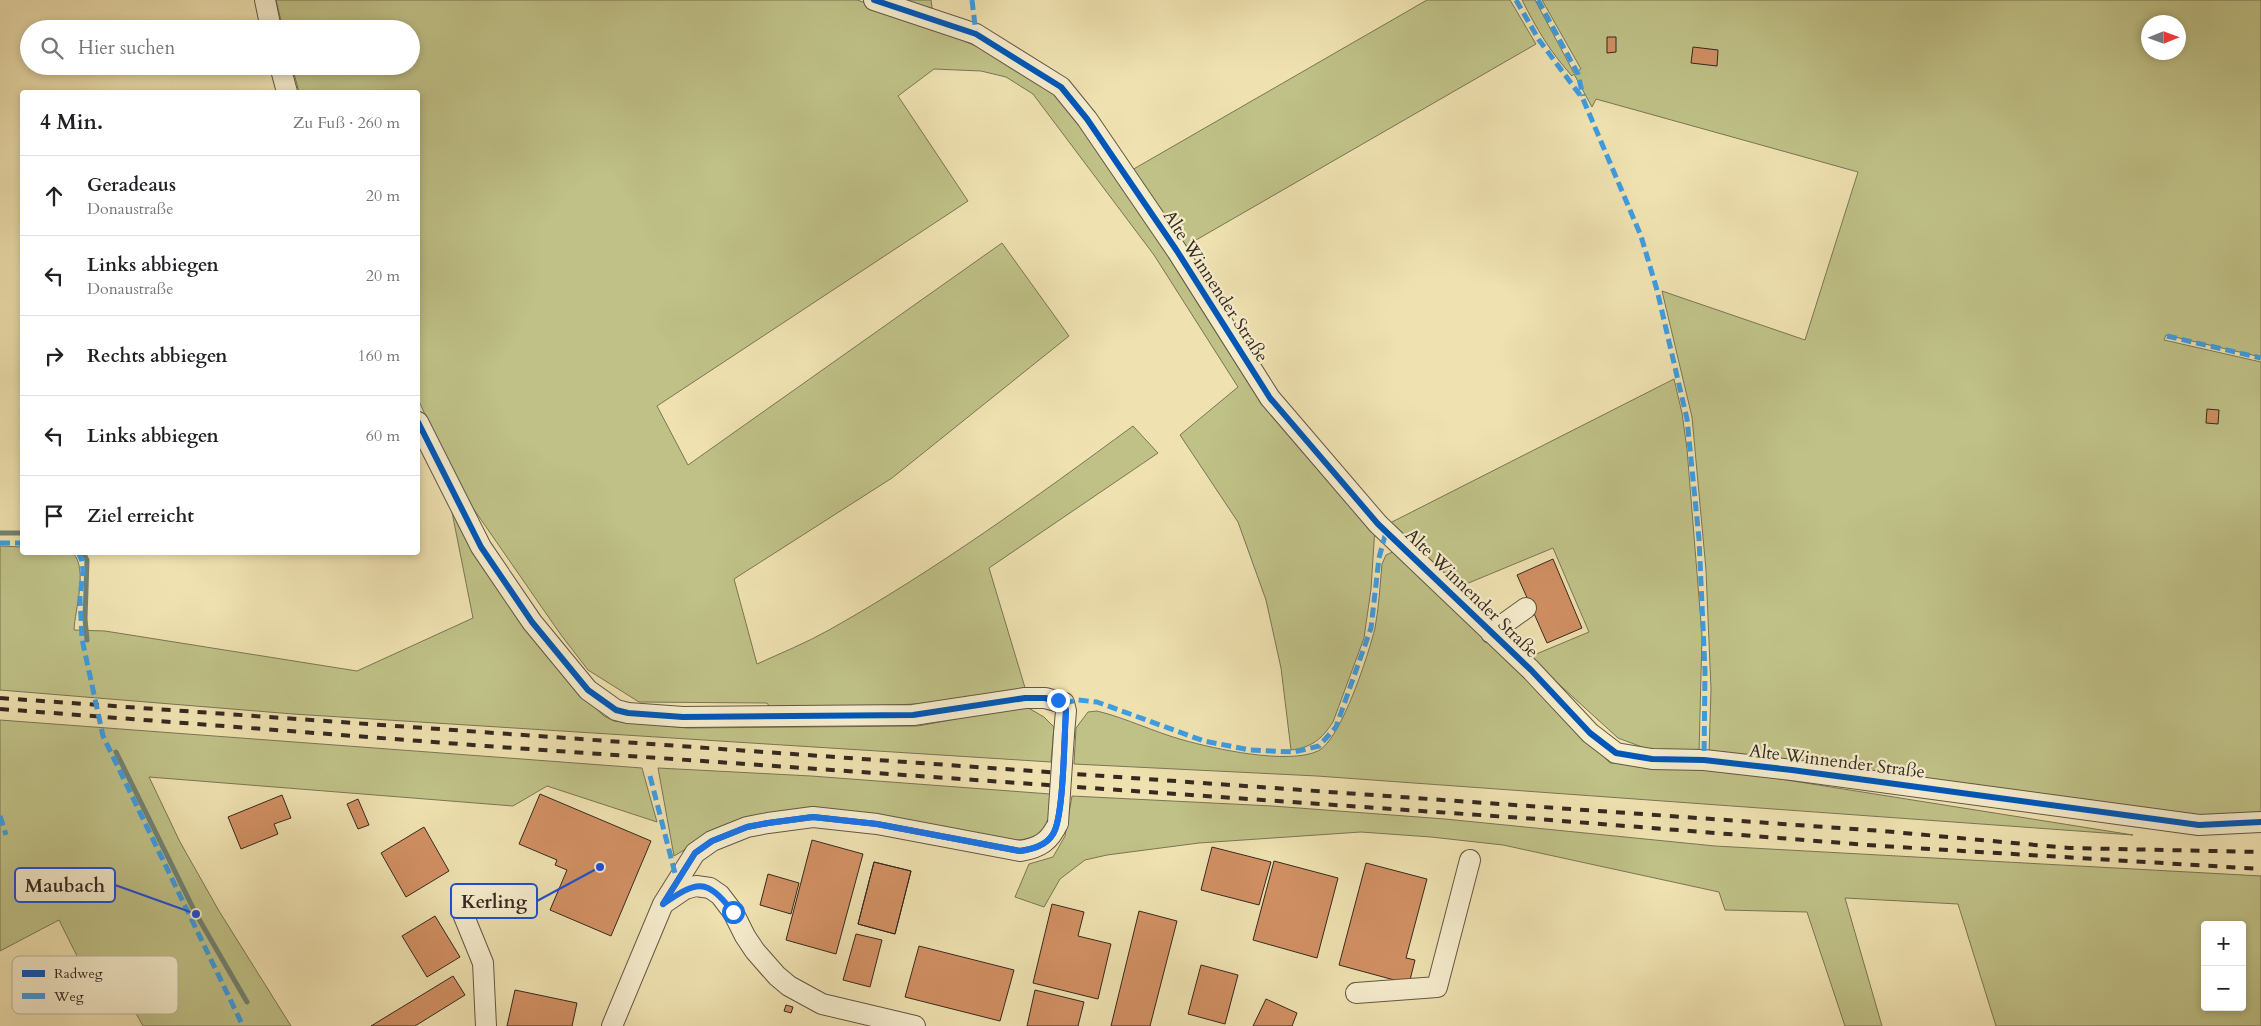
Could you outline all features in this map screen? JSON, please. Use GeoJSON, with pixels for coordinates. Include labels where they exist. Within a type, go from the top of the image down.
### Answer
{"type":"FeatureCollection","features":[{"type":"Feature","properties":{"kind":"street"},"geometry":{"type":"LineString","coordinates":[[264,0],[269,20]]}},
{"type":"Feature","properties":{"kind":"street","name":"Alte Winnender Straße"},"geometry":{"type":"LineString","coordinates":[[874,0],[976,34],[1061,87],[1092,127],[1178,251],[1270,398],[1378,524],[1531,670],[1590,733],[1616,753],[1652,759],[1704,760],[1792,770],[2199,825],[2261,822]]}},
{"type":"Feature","properties":{"kind":"street"},"geometry":{"type":"LineString","coordinates":[[282,75],[286,90]]}},
{"type":"Feature","properties":{"kind":"street"},"geometry":{"type":"LineString","coordinates":[[420,426],[481,547],[532,622],[588,690],[616,710],[628,713],[683,717],[914,715],[1026,698],[1045,698],[1064,703],[1066,711],[1058,823],[1048,841],[1034,849],[1020,851],[877,824],[813,817],[747,827],[712,841],[695,853],[663,904],[612,1026]]}},
{"type":"Feature","properties":{"kind":"street"},"geometry":{"type":"LineString","coordinates":[[1491,633],[1526,608]]}},
{"type":"Feature","properties":{"kind":"street"},"geometry":{"type":"LineString","coordinates":[[1356,993],[1436,987],[1470,860]]}},
{"type":"Feature","properties":{"kind":"street"},"geometry":{"type":"LineString","coordinates":[[663,904],[690,887],[710,888],[720,896],[733,912],[755,951],[777,976],[789,986],[822,1004],[915,1026]]}},
{"type":"Feature","properties":{"kind":"street"},"geometry":{"type":"LineString","coordinates":[[461,909],[483,963],[486,1026]]}},
{"type":"Feature","properties":{"kind":"green space"},"geometry":{"type":"Polygon","coordinates":[[[276,0],[857,0],[919,21],[998,56],[1057,91],[1375,527],[1371,589],[1364,638],[1333,722],[1315,742],[1305,747],[1291,750],[1281,668],[1266,600],[1238,522],[1180,435],[1238,387],[1154,255],[1033,94],[1006,77],[981,71],[934,69],[898,96],[968,201],[657,406],[688,465],[1002,243],[1069,336],[892,478],[734,579],[757,664],[820,635],[908,583],[1022,506],[1133,426],[1158,453],[989,568],[1026,691],[916,704],[772,710],[767,703],[639,702],[588,670],[561,635],[457,485],[420,403],[420,90],[298,90],[294,75],[420,75],[420,20],[281,20],[276,0]]]}},
{"type":"Feature","properties":{"kind":"green space"},"geometry":{"type":"Polygon","coordinates":[[[899,0],[931,0],[933,14],[899,0]]]}},
{"type":"Feature","properties":{"kind":"green space"},"geometry":{"type":"Polygon","coordinates":[[[1427,0],[1510,0],[1536,44],[1177,251],[1125,174],[1427,0]]]}},
{"type":"Feature","properties":{"kind":"green space"},"geometry":{"type":"Polygon","coordinates":[[[1522,0],[1535,0],[1574,73],[1581,69],[1542,0],[2261,0],[2261,357],[2166,335],[2164,340],[2261,362],[2261,817],[2200,818],[1709,754],[1711,689],[1706,570],[1692,417],[1662,291],[1805,340],[1858,172],[1596,99],[1592,107],[1574,74],[1572,76],[1544,40],[1522,0]]]}},
{"type":"Feature","properties":{"kind":"green space"},"geometry":{"type":"Polygon","coordinates":[[[1674,379],[1682,413],[1687,449],[1702,635],[1699,754],[1650,750],[1618,738],[1529,657],[1589,632],[1553,548],[1454,589],[1388,524],[1674,379]]]}},
{"type":"Feature","properties":{"kind":"green space"},"geometry":{"type":"Polygon","coordinates":[[[450,502],[589,702],[604,716],[614,721],[687,728],[918,726],[1025,706],[1044,717],[1054,727],[1051,762],[293,714],[0,690],[0,546],[20,547],[20,555],[74,555],[80,569],[80,590],[74,630],[105,631],[357,671],[473,618],[450,502]]]}},
{"type":"Feature","properties":{"kind":"green space"},"geometry":{"type":"Polygon","coordinates":[[[1395,551],[1402,554],[1610,763],[1711,768],[2133,835],[1317,776],[1074,764],[1076,728],[1088,712],[1097,711],[1183,740],[1232,751],[1271,756],[1289,756],[1305,755],[1318,751],[1327,744],[1336,731],[1353,695],[1375,628],[1382,564],[1386,555],[1395,551]]]}},
{"type":"Feature","properties":{"kind":"green space"},"geometry":{"type":"Polygon","coordinates":[[[0,720],[642,768],[657,822],[547,786],[513,806],[149,777],[180,842],[219,911],[291,1026],[143,1026],[136,1014],[178,1014],[178,956],[77,956],[59,920],[0,951],[0,720]]]}},
{"type":"Feature","properties":{"kind":"green space"},"geometry":{"type":"Polygon","coordinates":[[[658,768],[811,776],[1050,794],[1051,815],[1048,825],[1044,830],[1032,837],[1018,840],[1004,841],[901,819],[715,832],[674,856],[658,768]]]}},
{"type":"Feature","properties":{"kind":"green space"},"geometry":{"type":"Polygon","coordinates":[[[1072,796],[1272,806],[1445,819],[1715,846],[2261,876],[2261,1026],[1996,1026],[1958,904],[1845,898],[1882,1026],[1845,1026],[1807,912],[1725,910],[1719,892],[1503,845],[1361,832],[1199,843],[1107,855],[1085,860],[1060,879],[1044,907],[1015,897],[1029,864],[1053,857],[1065,836],[1072,796]]]}},
{"type":"Feature","properties":{"kind":"building"},"geometry":{"type":"Polygon","coordinates":[[[1607,37],[1616,37],[1616,52],[1607,53],[1607,37]]]}},
{"type":"Feature","properties":{"kind":"building"},"geometry":{"type":"Polygon","coordinates":[[[1693,47],[1718,50],[1717,66],[1691,63],[1693,47]]]}},
{"type":"Feature","properties":{"kind":"building"},"geometry":{"type":"Polygon","coordinates":[[[2207,409],[2219,410],[2218,424],[2206,423],[2207,409]]]}},
{"type":"Feature","properties":{"kind":"building"},"geometry":{"type":"Polygon","coordinates":[[[1553,559],[1582,628],[1547,643],[1517,575],[1553,559]]]}},
{"type":"Feature","properties":{"kind":"building"},"geometry":{"type":"Polygon","coordinates":[[[540,794],[651,841],[611,936],[550,910],[567,870],[555,865],[557,860],[519,844],[540,794]]]}},
{"type":"Feature","properties":{"kind":"building"},"geometry":{"type":"Polygon","coordinates":[[[282,795],[291,818],[274,824],[278,834],[241,849],[228,817],[282,795]]]}},
{"type":"Feature","properties":{"kind":"building"},"geometry":{"type":"Polygon","coordinates":[[[358,799],[369,825],[358,829],[347,804],[358,799]]]}},
{"type":"Feature","properties":{"kind":"building"},"geometry":{"type":"Polygon","coordinates":[[[424,827],[449,871],[406,897],[381,853],[424,827]]]}},
{"type":"Feature","properties":{"kind":"building"},"geometry":{"type":"Polygon","coordinates":[[[812,840],[863,854],[836,954],[786,940],[812,840]]]}},
{"type":"Feature","properties":{"kind":"building"},"geometry":{"type":"Polygon","coordinates":[[[1212,847],[1271,862],[1259,905],[1201,890],[1212,847]]]}},
{"type":"Feature","properties":{"kind":"building"},"geometry":{"type":"Polygon","coordinates":[[[1274,861],[1338,878],[1317,958],[1253,940],[1274,861]]]}},
{"type":"Feature","properties":{"kind":"building"},"geometry":{"type":"Polygon","coordinates":[[[874,862],[911,871],[895,934],[858,924],[874,862]]]}},
{"type":"Feature","properties":{"kind":"building"},"geometry":{"type":"Polygon","coordinates":[[[874,862],[911,871],[895,934],[858,924],[874,862]]]}},
{"type":"Feature","properties":{"kind":"building"},"geometry":{"type":"Polygon","coordinates":[[[1366,863],[1427,879],[1406,958],[1415,960],[1409,984],[1339,965],[1366,863]]]}},
{"type":"Feature","properties":{"kind":"building"},"geometry":{"type":"Polygon","coordinates":[[[768,874],[799,883],[791,914],[760,905],[768,874]]]}},
{"type":"Feature","properties":{"kind":"building"},"geometry":{"type":"Polygon","coordinates":[[[1052,904],[1084,912],[1078,936],[1111,944],[1098,999],[1033,983],[1052,904]]]}},
{"type":"Feature","properties":{"kind":"building"},"geometry":{"type":"Polygon","coordinates":[[[1139,911],[1177,921],[1150,1026],[1111,1026],[1139,911]]]}},
{"type":"Feature","properties":{"kind":"building"},"geometry":{"type":"Polygon","coordinates":[[[435,916],[460,957],[427,977],[402,936],[435,916]]]}},
{"type":"Feature","properties":{"kind":"building"},"geometry":{"type":"Polygon","coordinates":[[[856,934],[882,940],[870,987],[843,980],[856,934]]]}},
{"type":"Feature","properties":{"kind":"building"},"geometry":{"type":"Polygon","coordinates":[[[919,946],[1014,970],[1000,1021],[905,997],[919,946]]]}},
{"type":"Feature","properties":{"kind":"building"},"geometry":{"type":"Polygon","coordinates":[[[1201,965],[1238,975],[1225,1024],[1188,1014],[1201,965]]]}},
{"type":"Feature","properties":{"kind":"building"},"geometry":{"type":"Polygon","coordinates":[[[453,976],[465,995],[415,1026],[371,1026],[453,976]]]}},
{"type":"Feature","properties":{"kind":"building"},"geometry":{"type":"Polygon","coordinates":[[[515,990],[577,1003],[572,1026],[507,1026],[515,990]]]}},
{"type":"Feature","properties":{"kind":"building"},"geometry":{"type":"Polygon","coordinates":[[[1035,990],[1084,1002],[1078,1026],[1027,1026],[1035,990]]]}},
{"type":"Feature","properties":{"kind":"building"},"geometry":{"type":"Polygon","coordinates":[[[1266,999],[1297,1013],[1292,1026],[1253,1026],[1266,999]]]}},
{"type":"Feature","properties":{"kind":"building"},"geometry":{"type":"Polygon","coordinates":[[[786,1005],[793,1007],[791,1013],[784,1011],[786,1005]]]}},
{"type":"Feature","properties":{"kind":"waterway"},"geometry":{"type":"LineString","coordinates":[[0,533],[20,533]]}},
{"type":"Feature","properties":{"kind":"waterway"},"geometry":{"type":"LineString","coordinates":[[84,555],[87,560],[85,619],[87,640]]}},
{"type":"Feature","properties":{"kind":"waterway"},"geometry":{"type":"LineString","coordinates":[[116,752],[196,914],[247,1002]]}},
{"type":"Feature","properties":{"kind":"railway"},"geometry":{"type":"LineString","coordinates":[[0,698],[1882,831],[2069,848],[2261,852]]}},
{"type":"Feature","properties":{"kind":"railway"},"geometry":{"type":"LineString","coordinates":[[0,709],[486,746],[1537,819],[1881,846],[2261,869]]}},
{"type":"Feature","properties":{"kind":"marked path"},"geometry":{"type":"LineString","coordinates":[[972,0],[976,34]]}},
{"type":"Feature","properties":{"kind":"marked path"},"geometry":{"type":"LineString","coordinates":[[1516,0],[1539,40],[1583,99],[1641,236],[1657,290],[1687,419],[1699,539],[1705,671],[1704,760]]}},
{"type":"Feature","properties":{"kind":"marked path"},"geometry":{"type":"LineString","coordinates":[[1538,0],[1578,74],[1583,96]]}},
{"type":"Feature","properties":{"kind":"marked path"},"geometry":{"type":"LineString","coordinates":[[2167,336],[2261,358]]}},
{"type":"Feature","properties":{"kind":"marked path"},"geometry":{"type":"LineString","coordinates":[[1064,703],[1078,700],[1097,702],[1204,741],[1250,750],[1294,752],[1319,746],[1336,727],[1371,628],[1379,558],[1386,532]]}},
{"type":"Feature","properties":{"kind":"marked path"},"geometry":{"type":"LineString","coordinates":[[0,543],[20,543]]}},
{"type":"Feature","properties":{"kind":"marked path"},"geometry":{"type":"LineString","coordinates":[[79,555],[83,571],[80,598],[82,639],[103,736],[243,1026]]}},
{"type":"Feature","properties":{"kind":"marked path"},"geometry":{"type":"LineString","coordinates":[[650,776],[677,881]]}},
{"type":"Feature","properties":{"kind":"marked path"},"geometry":{"type":"LineString","coordinates":[[0,816],[6,835]]}},
{"type":"Feature","properties":{"kind":"cycle path"},"geometry":{"type":"LineString","coordinates":[[874,0],[976,34],[1061,87],[1087,119],[1177,251],[1270,398],[1378,524],[1531,670],[1590,733],[1616,753],[1652,759],[1704,760],[1792,770],[2199,825],[2261,822]]}},
{"type":"Feature","properties":{"kind":"cycle path"},"geometry":{"type":"LineString","coordinates":[[420,426],[481,547],[532,622],[588,690],[616,710],[628,713],[683,717],[913,715],[1025,698],[1045,698],[1064,703],[1066,711],[1063,776],[1057,825],[1053,834],[1043,844],[1020,851],[877,824],[813,817],[768,823],[747,827],[712,841],[695,853],[663,904]]}},
{"type":"Feature","properties":{"kind":"place","name":"Kerling"},"geometry":{"type":"Point","coordinates":[600,867]}},
{"type":"Feature","properties":{"kind":"place","name":"Maubach"},"geometry":{"type":"Point","coordinates":[196,914]}},
{"type":"Feature","properties":{"kind":"route"},"geometry":{"type":"LineString","coordinates":[[733,912],[720,896],[710,888],[703,886],[685,889],[663,904],[695,853],[712,841],[747,827],[813,817],[877,824],[1020,851],[1034,849],[1048,841],[1058,823],[1066,711],[1064,703],[1058,700]]}}]}
